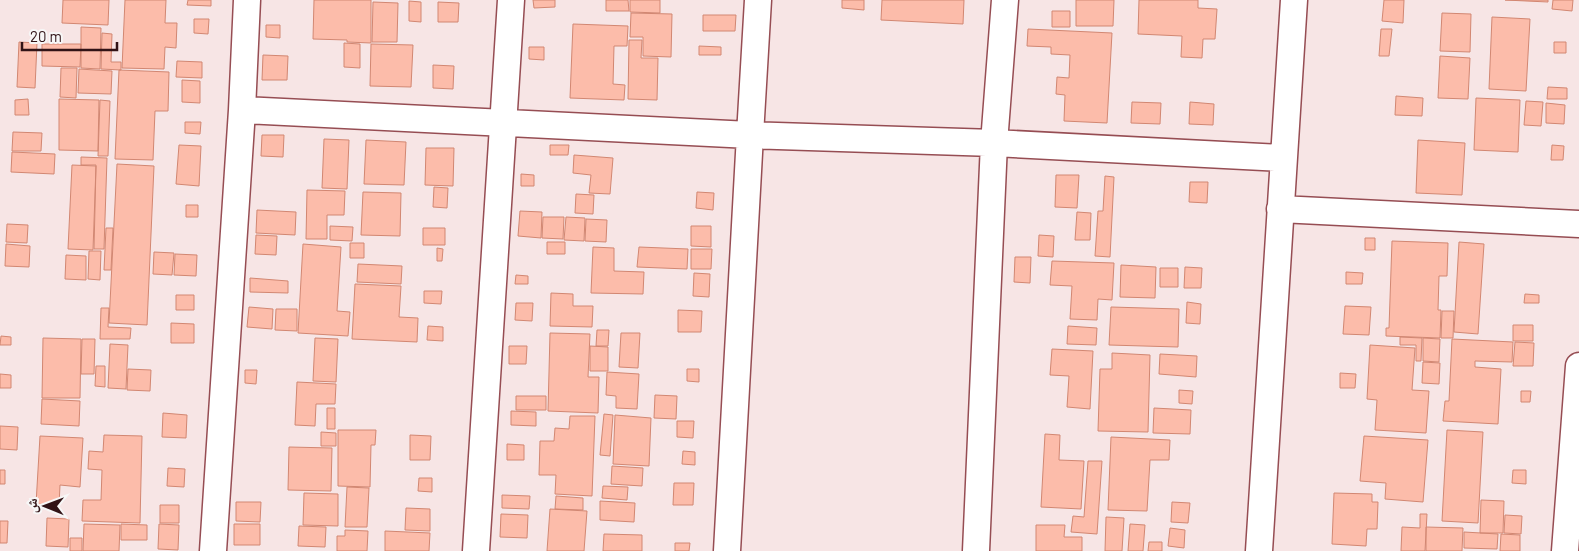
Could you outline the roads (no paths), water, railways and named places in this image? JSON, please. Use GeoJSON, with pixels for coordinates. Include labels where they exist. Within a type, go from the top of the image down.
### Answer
{"type":"FeatureCollection","features":[{"type":"Feature","properties":{"kind":"street"},"geometry":{"type":"LineString","coordinates":[[213,551],[242,110],[246,0]]}},
{"type":"Feature","properties":{"kind":"street"},"geometry":{"type":"LineString","coordinates":[[476,551],[511,0]]}},
{"type":"Feature","properties":{"kind":"street"},"geometry":{"type":"LineString","coordinates":[[727,551],[758,0]]}},
{"type":"Feature","properties":{"kind":"street"},"geometry":{"type":"LineString","coordinates":[[976,551],[994,143],[1004,0]]}},
{"type":"Feature","properties":{"kind":"street"},"geometry":{"type":"LineString","coordinates":[[1259,551],[1294,0]]}},
{"type":"Feature","properties":{"kind":"street"},"geometry":{"type":"LineString","coordinates":[[242,110],[504,124],[994,143],[1283,158]]}},
{"type":"Feature","properties":{"kind":"street"},"geometry":{"type":"LineString","coordinates":[[1280,209],[1579,224]]}},
{"type":"Feature","properties":{"kind":"street"},"geometry":{"type":"LineString","coordinates":[[1566,551],[1579,377]]}}]}
